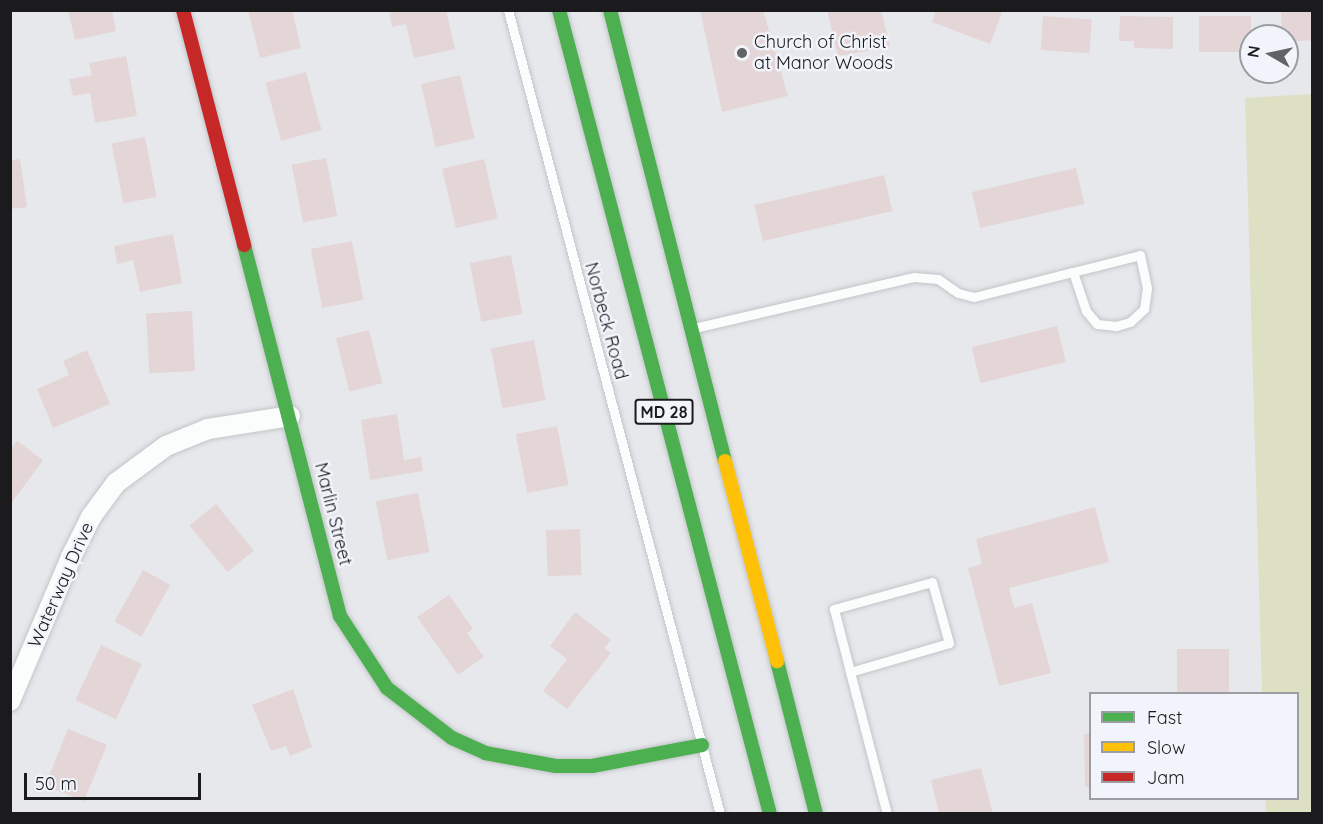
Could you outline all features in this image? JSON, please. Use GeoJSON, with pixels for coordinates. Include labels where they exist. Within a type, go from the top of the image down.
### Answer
{"type":"FeatureCollection","features":[{"type":"Feature","properties":{"kind":"main road","name":"Marlin Street"},"geometry":{"type":"LineString","coordinates":[[183,10],[340,616],[387,688],[415,713],[452,738],[485,753],[556,766],[592,766],[702,745]]}},
{"type":"Feature","properties":{"kind":"main road","name":"Norbeck Road"},"geometry":{"type":"LineString","coordinates":[[559,10],[770,813]]}},
{"type":"Feature","properties":{"kind":"main road","name":"MD 28"},"geometry":{"type":"LineString","coordinates":[[610,10],[816,813]]}},
{"type":"Feature","properties":{"kind":"main road"},"geometry":{"type":"LineString","coordinates":[[645,343],[692,329]]}},
{"type":"Feature","properties":{"kind":"street","name":"Waterway Drive"},"geometry":{"type":"LineString","coordinates":[[10,701],[71,557],[91,517],[116,483],[166,446],[208,429],[290,416]]}},
{"type":"Feature","properties":{"kind":"lane","name":"Norbeck Road"},"geometry":{"type":"LineString","coordinates":[[508,10],[720,813]]}},
{"type":"Feature","properties":{"kind":"lane"},"geometry":{"type":"LineString","coordinates":[[692,329],[914,277],[938,279],[958,293],[974,297],[1072,272],[1140,255],[1147,288],[1144,309],[1130,322],[1116,326],[1097,324],[1086,311],[1072,272]]}},
{"type":"Feature","properties":{"kind":"lane"},"geometry":{"type":"LineString","coordinates":[[850,672],[949,643],[932,582],[834,609],[850,672],[887,813]]}},
{"type":"Feature","properties":{"kind":"green space"},"geometry":{"type":"Polygon","coordinates":[[[1312,94],[1312,813],[1266,813],[1265,800],[1299,800],[1299,692],[1262,692],[1245,98],[1312,94]]]}},
{"type":"Feature","properties":{"kind":"building"},"geometry":{"type":"Polygon","coordinates":[[[68,10],[112,10],[116,31],[75,40],[68,10]]]}},
{"type":"Feature","properties":{"kind":"building"},"geometry":{"type":"Polygon","coordinates":[[[248,10],[292,10],[301,48],[260,58],[248,10]]]}},
{"type":"Feature","properties":{"kind":"building"},"geometry":{"type":"Polygon","coordinates":[[[402,10],[446,10],[455,49],[414,58],[406,24],[392,27],[389,13],[402,10]]]}},
{"type":"Feature","properties":{"kind":"building","name":"Church of Christ at Manor Woods"},"geometry":{"type":"Polygon","coordinates":[[[700,10],[763,10],[788,96],[722,112],[700,10]]]}},
{"type":"Feature","properties":{"kind":"building","name":"Church of Christ at Manor Woods"},"geometry":{"type":"Polygon","coordinates":[[[827,10],[881,10],[890,47],[838,56],[827,10]]]}},
{"type":"Feature","properties":{"kind":"building"},"geometry":{"type":"Polygon","coordinates":[[[936,10],[995,10],[1002,13],[990,44],[932,22],[936,10]]]}},
{"type":"Feature","properties":{"kind":"building"},"geometry":{"type":"Polygon","coordinates":[[[1312,10],[1312,40],[1299,41],[1299,24],[1282,24],[1281,11],[1312,10]]]}},
{"type":"Feature","properties":{"kind":"building"},"geometry":{"type":"Polygon","coordinates":[[[1043,16],[1092,19],[1090,53],[1041,50],[1043,16]]]}},
{"type":"Feature","properties":{"kind":"building"},"geometry":{"type":"Polygon","coordinates":[[[1120,16],[1173,17],[1173,49],[1134,48],[1134,41],[1119,41],[1120,16]]]}},
{"type":"Feature","properties":{"kind":"building"},"geometry":{"type":"Polygon","coordinates":[[[1199,16],[1251,16],[1251,24],[1239,24],[1239,52],[1199,52],[1199,16]]]}},
{"type":"Feature","properties":{"kind":"building"},"geometry":{"type":"Polygon","coordinates":[[[126,56],[137,116],[95,123],[90,93],[73,96],[69,79],[92,75],[89,63],[126,56]]]}},
{"type":"Feature","properties":{"kind":"building"},"geometry":{"type":"Polygon","coordinates":[[[306,72],[322,130],[281,141],[265,83],[306,72]]]}},
{"type":"Feature","properties":{"kind":"building"},"geometry":{"type":"Polygon","coordinates":[[[460,75],[475,138],[436,147],[421,84],[460,75]]]}},
{"type":"Feature","properties":{"kind":"building"},"geometry":{"type":"Polygon","coordinates":[[[145,137],[157,197],[123,203],[112,143],[145,137]]]}},
{"type":"Feature","properties":{"kind":"building"},"geometry":{"type":"Polygon","coordinates":[[[326,158],[337,216],[303,223],[292,165],[326,158]]]}},
{"type":"Feature","properties":{"kind":"building"},"geometry":{"type":"Polygon","coordinates":[[[20,159],[27,207],[10,209],[10,160],[20,159]]]}},
{"type":"Feature","properties":{"kind":"building"},"geometry":{"type":"Polygon","coordinates":[[[484,159],[498,218],[456,228],[442,169],[484,159]]]}},
{"type":"Feature","properties":{"kind":"building"},"geometry":{"type":"Polygon","coordinates":[[[1076,168],[1084,204],[980,228],[972,192],[1076,168]]]}},
{"type":"Feature","properties":{"kind":"building"},"geometry":{"type":"Polygon","coordinates":[[[884,175],[892,211],[763,241],[754,205],[884,175]]]}},
{"type":"Feature","properties":{"kind":"building"},"geometry":{"type":"Polygon","coordinates":[[[173,234],[182,283],[140,292],[133,260],[117,264],[114,246],[173,234]]]}},
{"type":"Feature","properties":{"kind":"building"},"geometry":{"type":"Polygon","coordinates":[[[352,241],[363,300],[322,308],[311,249],[352,241]]]}},
{"type":"Feature","properties":{"kind":"building"},"geometry":{"type":"Polygon","coordinates":[[[511,255],[522,314],[481,322],[470,263],[511,255]]]}},
{"type":"Feature","properties":{"kind":"building"},"geometry":{"type":"Polygon","coordinates":[[[192,311],[195,371],[149,373],[146,313],[192,311]]]}},
{"type":"Feature","properties":{"kind":"building"},"geometry":{"type":"Polygon","coordinates":[[[1057,326],[1066,362],[981,383],[972,347],[1057,326]]]}},
{"type":"Feature","properties":{"kind":"building"},"geometry":{"type":"Polygon","coordinates":[[[369,330],[382,383],[349,392],[336,338],[369,330]]]}},
{"type":"Feature","properties":{"kind":"building"},"geometry":{"type":"Polygon","coordinates":[[[534,340],[546,400],[502,408],[491,348],[534,340]]]}},
{"type":"Feature","properties":{"kind":"building"},"geometry":{"type":"Polygon","coordinates":[[[87,350],[110,404],[53,428],[37,389],[69,375],[63,361],[87,350]]]}},
{"type":"Feature","properties":{"kind":"building"},"geometry":{"type":"Polygon","coordinates":[[[397,414],[404,460],[421,457],[423,471],[370,480],[361,420],[397,414]]]}},
{"type":"Feature","properties":{"kind":"building"},"geometry":{"type":"Polygon","coordinates":[[[557,426],[568,485],[527,493],[516,434],[557,426]]]}},
{"type":"Feature","properties":{"kind":"building"},"geometry":{"type":"Polygon","coordinates":[[[17,441],[43,460],[10,505],[10,450],[17,441]]]}},
{"type":"Feature","properties":{"kind":"building"},"geometry":{"type":"Polygon","coordinates":[[[418,493],[429,552],[387,560],[376,501],[418,493]]]}},
{"type":"Feature","properties":{"kind":"building"},"geometry":{"type":"Polygon","coordinates":[[[216,504],[254,551],[227,572],[190,525],[216,504]]]}},
{"type":"Feature","properties":{"kind":"building"},"geometry":{"type":"Polygon","coordinates":[[[1095,507],[1109,562],[1009,588],[1014,608],[1032,603],[1051,673],[999,686],[968,568],[982,564],[976,539],[1095,507]]]}},
{"type":"Feature","properties":{"kind":"building"},"geometry":{"type":"Polygon","coordinates":[[[580,529],[582,575],[548,576],[546,530],[580,529]]]}},
{"type":"Feature","properties":{"kind":"building"},"geometry":{"type":"Polygon","coordinates":[[[143,570],[170,585],[142,637],[114,622],[143,570]]]}},
{"type":"Feature","properties":{"kind":"building"},"geometry":{"type":"Polygon","coordinates":[[[449,595],[473,629],[467,633],[484,657],[458,675],[417,617],[449,595]]]}},
{"type":"Feature","properties":{"kind":"building"},"geometry":{"type":"Polygon","coordinates":[[[575,612],[611,640],[604,648],[611,653],[567,709],[543,691],[567,659],[550,646],[575,612]]]}},
{"type":"Feature","properties":{"kind":"building"},"geometry":{"type":"Polygon","coordinates":[[[101,645],[142,664],[116,719],[75,700],[101,645]]]}},
{"type":"Feature","properties":{"kind":"building"},"geometry":{"type":"Polygon","coordinates":[[[1177,649],[1229,649],[1229,692],[1177,692],[1177,649]]]}},
{"type":"Feature","properties":{"kind":"building"},"geometry":{"type":"Polygon","coordinates":[[[293,689],[312,747],[290,756],[286,746],[271,751],[252,705],[293,689]]]}},
{"type":"Feature","properties":{"kind":"building"},"geometry":{"type":"Polygon","coordinates":[[[68,729],[107,745],[84,801],[45,786],[68,729]]]}},
{"type":"Feature","properties":{"kind":"building"},"geometry":{"type":"Polygon","coordinates":[[[1084,734],[1089,734],[1089,787],[1085,787],[1084,734]]]}},
{"type":"Feature","properties":{"kind":"building"},"geometry":{"type":"Polygon","coordinates":[[[981,768],[993,814],[939,814],[931,780],[981,768]]]}},
{"type":"Feature","properties":{"kind":"traffic: fast"},"geometry":{"type":"LineString","coordinates":[[559,10],[770,814]]}},
{"type":"Feature","properties":{"kind":"traffic: fast"},"geometry":{"type":"LineString","coordinates":[[610,10],[725,461]]}},
{"type":"Feature","properties":{"kind":"traffic: fast"},"geometry":{"type":"LineString","coordinates":[[244,245],[340,616],[387,688],[452,738],[485,753],[556,766],[592,766],[702,745]]}},
{"type":"Feature","properties":{"kind":"traffic: fast"},"geometry":{"type":"LineString","coordinates":[[777,661],[816,814]]}},
{"type":"Feature","properties":{"kind":"traffic: slow"},"geometry":{"type":"LineString","coordinates":[[725,461],[777,661]]}},
{"type":"Feature","properties":{"kind":"traffic: jam"},"geometry":{"type":"LineString","coordinates":[[183,10],[244,245]]}},
{"type":"Feature","properties":{"kind":"place","name":"Church of Christ at Manor Woods"},"geometry":{"type":"Point","coordinates":[742,53]}}]}
